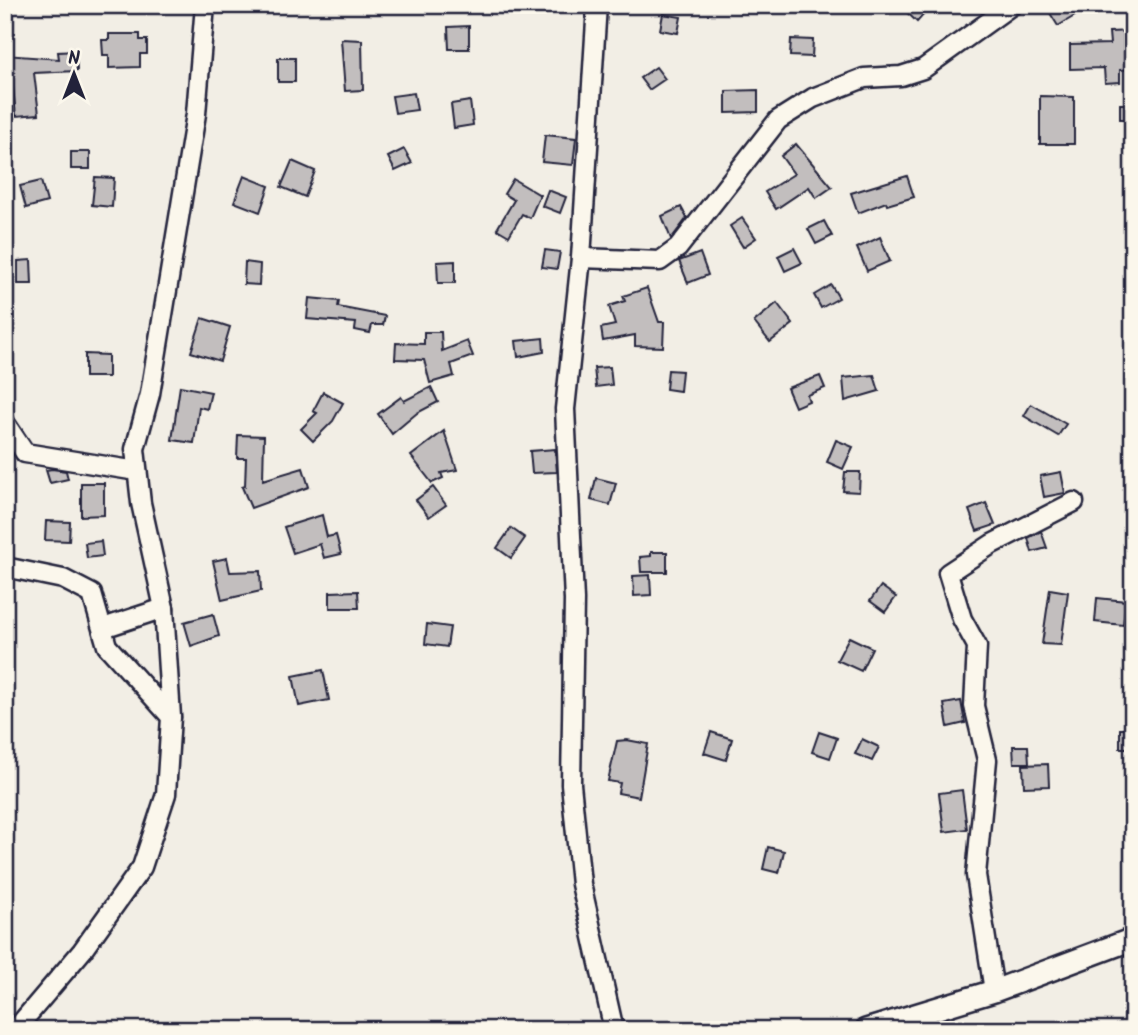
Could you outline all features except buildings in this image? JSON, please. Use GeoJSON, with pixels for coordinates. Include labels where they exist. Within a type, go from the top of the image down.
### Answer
{"type":"FeatureCollection","features":[{"type":"Feature","properties":{"kind":"street"},"geometry":{"type":"LineString","coordinates":[[15,1030],[82,951],[142,867],[166,794],[171,717],[164,608],[141,503],[135,449],[150,394],[196,114],[205,5]]}},
{"type":"Feature","properties":{"kind":"street"},"geometry":{"type":"LineString","coordinates":[[597,5],[581,258],[565,409],[574,600],[571,784],[581,884],[614,1030]]}},
{"type":"Feature","properties":{"kind":"street"},"geometry":{"type":"LineString","coordinates":[[581,258],[660,261],[687,238],[778,120],[813,98],[864,78],[901,76],[923,69],[956,49],[1012,5]]}},
{"type":"Feature","properties":{"kind":"street"},"geometry":{"type":"LineString","coordinates":[[5,423],[25,453],[137,471]]}},
{"type":"Feature","properties":{"kind":"street"},"geometry":{"type":"LineString","coordinates":[[993,991],[976,875],[987,760],[974,706],[977,646],[962,619],[948,573],[992,544],[1074,502]]}},
{"type":"Feature","properties":{"kind":"street"},"geometry":{"type":"LineString","coordinates":[[5,567],[63,579],[92,594],[107,646],[171,717]]}},
{"type":"Feature","properties":{"kind":"street"},"geometry":{"type":"LineString","coordinates":[[103,628],[164,608]]}},
{"type":"Feature","properties":{"kind":"street"},"geometry":{"type":"LineString","coordinates":[[866,1030],[993,991],[1133,939]]}}]}
